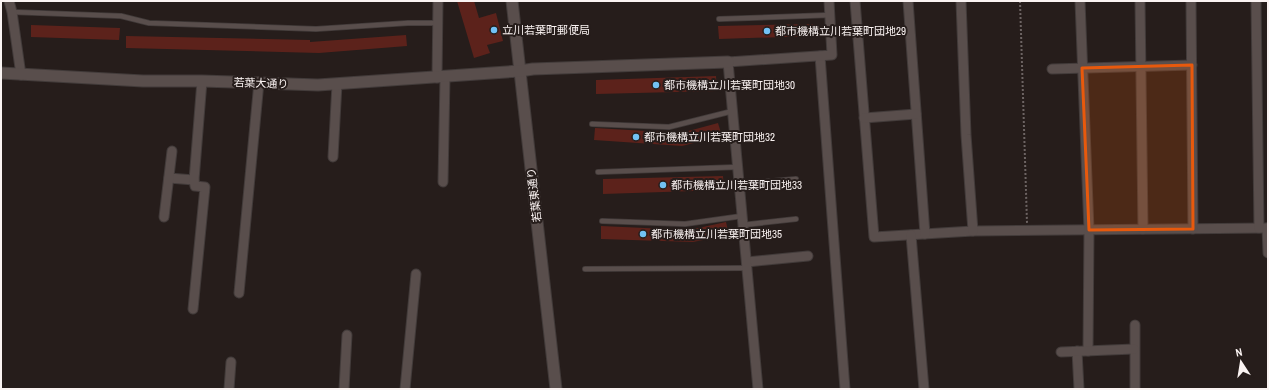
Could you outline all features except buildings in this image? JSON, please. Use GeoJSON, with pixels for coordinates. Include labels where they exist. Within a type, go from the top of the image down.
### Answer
{"type":"FeatureCollection","features":[{"type":"Feature","properties":{"kind":"street"},"geometry":{"type":"LineString","coordinates":[[9,1],[12,12],[21,75]]}},
{"type":"Feature","properties":{"kind":"street"},"geometry":{"type":"LineString","coordinates":[[438,1],[443,182]]}},
{"type":"Feature","properties":{"kind":"street","name":"若葉東通り"},"geometry":{"type":"LineString","coordinates":[[511,1],[556,389]]}},
{"type":"Feature","properties":{"kind":"street"},"geometry":{"type":"LineString","coordinates":[[758,389],[728,62],[832,55],[831,15],[829,1]]}},
{"type":"Feature","properties":{"kind":"street"},"geometry":{"type":"LineString","coordinates":[[860,1],[855,1],[874,237],[973,232],[1265,228]]}},
{"type":"Feature","properties":{"kind":"street"},"geometry":{"type":"LineString","coordinates":[[908,1],[925,234]]}},
{"type":"Feature","properties":{"kind":"street"},"geometry":{"type":"LineString","coordinates":[[961,1],[966,135],[973,232]]}},
{"type":"Feature","properties":{"kind":"street"},"geometry":{"type":"LineString","coordinates":[[1080,1],[1089,230],[1088,351]]}},
{"type":"Feature","properties":{"kind":"street"},"geometry":{"type":"LineString","coordinates":[[1140,1],[1143,230]]}},
{"type":"Feature","properties":{"kind":"street"},"geometry":{"type":"LineString","coordinates":[[1191,1],[1193,229]]}},
{"type":"Feature","properties":{"kind":"street"},"geometry":{"type":"LineString","coordinates":[[1256,1],[1265,228],[1268,253]]}},
{"type":"Feature","properties":{"kind":"street"},"geometry":{"type":"LineString","coordinates":[[820,56],[845,389]]}},
{"type":"Feature","properties":{"kind":"street","name":"若葉大通り"},"geometry":{"type":"LineString","coordinates":[[1,73],[143,81],[259,82],[318,86],[533,69],[728,62]]}},
{"type":"Feature","properties":{"kind":"street"},"geometry":{"type":"LineString","coordinates":[[1052,69],[1192,66]]}},
{"type":"Feature","properties":{"kind":"street"},"geometry":{"type":"LineString","coordinates":[[192,309],[205,187],[195,186],[194,180],[202,81]]}},
{"type":"Feature","properties":{"kind":"street"},"geometry":{"type":"LineString","coordinates":[[238,293],[259,82]]}},
{"type":"Feature","properties":{"kind":"street"},"geometry":{"type":"LineString","coordinates":[[333,157],[337,84]]}},
{"type":"Feature","properties":{"kind":"street"},"geometry":{"type":"LineString","coordinates":[[864,118],[916,114]]}},
{"type":"Feature","properties":{"kind":"street"},"geometry":{"type":"LineString","coordinates":[[164,217],[172,151]]}},
{"type":"Feature","properties":{"kind":"street"},"geometry":{"type":"LineString","coordinates":[[169,178],[194,180]]}},
{"type":"Feature","properties":{"kind":"street"},"geometry":{"type":"LineString","coordinates":[[911,235],[924,389]]}},
{"type":"Feature","properties":{"kind":"street"},"geometry":{"type":"LineString","coordinates":[[747,265],[808,256]]}},
{"type":"Feature","properties":{"kind":"street"},"geometry":{"type":"LineString","coordinates":[[405,389],[416,274]]}},
{"type":"Feature","properties":{"kind":"street"},"geometry":{"type":"LineString","coordinates":[[1135,325],[1135,389]]}},
{"type":"Feature","properties":{"kind":"street"},"geometry":{"type":"LineString","coordinates":[[344,389],[347,335]]}},
{"type":"Feature","properties":{"kind":"street"},"geometry":{"type":"LineString","coordinates":[[1061,352],[1134,349]]}},
{"type":"Feature","properties":{"kind":"street"},"geometry":{"type":"LineString","coordinates":[[1077,351],[1079,389]]}},
{"type":"Feature","properties":{"kind":"street"},"geometry":{"type":"LineString","coordinates":[[229,389],[231,362]]}},
{"type":"Feature","properties":{"kind":"lane"},"geometry":{"type":"LineString","coordinates":[[12,12],[121,16],[149,23],[316,29],[408,23],[438,23]]}},
{"type":"Feature","properties":{"kind":"lane"},"geometry":{"type":"LineString","coordinates":[[719,19],[831,15]]}},
{"type":"Feature","properties":{"kind":"lane"},"geometry":{"type":"LineString","coordinates":[[592,124],[669,127],[733,111]]}},
{"type":"Feature","properties":{"kind":"lane"},"geometry":{"type":"LineString","coordinates":[[598,172],[738,167]]}},
{"type":"Feature","properties":{"kind":"lane"},"geometry":{"type":"LineString","coordinates":[[739,184],[796,179]]}},
{"type":"Feature","properties":{"kind":"lane"},"geometry":{"type":"LineString","coordinates":[[602,221],[685,224],[743,220],[796,219]]}},
{"type":"Feature","properties":{"kind":"lane"},"geometry":{"type":"LineString","coordinates":[[585,268],[747,265]]}},
{"type":"Feature","properties":{"kind":"path"},"geometry":{"type":"LineString","coordinates":[[1020,1],[1027,228]]}},
{"type":"Feature","properties":{"kind":"highlighted area"},"geometry":{"type":"Polygon","coordinates":[[[1192,65],[1193,229],[1089,230],[1082,68],[1192,65]]]}},
{"type":"Feature","properties":{"kind":"place","name":"立川若葉町郵便局"},"geometry":{"type":"Point","coordinates":[494,30]}},
{"type":"Feature","properties":{"kind":"place","name":"都市機構立川若葉町団地29"},"geometry":{"type":"Point","coordinates":[767,31]}},
{"type":"Feature","properties":{"kind":"place","name":"都市機構立川若葉町団地30"},"geometry":{"type":"Point","coordinates":[656,85]}},
{"type":"Feature","properties":{"kind":"place","name":"都市機構立川若葉町団地32"},"geometry":{"type":"Point","coordinates":[636,137]}},
{"type":"Feature","properties":{"kind":"place","name":"都市機構立川若葉町団地33"},"geometry":{"type":"Point","coordinates":[663,185]}},
{"type":"Feature","properties":{"kind":"place","name":"都市機構立川若葉町団地35"},"geometry":{"type":"Point","coordinates":[643,234]}}]}
